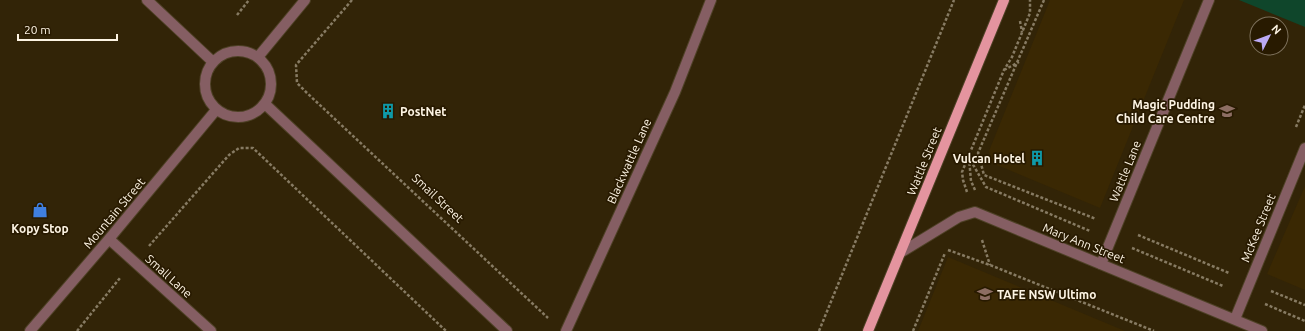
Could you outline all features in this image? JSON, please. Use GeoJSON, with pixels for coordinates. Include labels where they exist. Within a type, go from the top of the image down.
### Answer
{"type":"FeatureCollection","features":[{"type":"Feature","properties":{"kind":"main road","name":"Wattle Street"},"geometry":{"type":"LineString","coordinates":[[868,331],[1004,0]]}},
{"type":"Feature","properties":{"kind":"street"},"geometry":{"type":"LineString","coordinates":[[148,0],[213,62]]}},
{"type":"Feature","properties":{"kind":"street"},"geometry":{"type":"LineString","coordinates":[[258,57],[305,0]]}},
{"type":"Feature","properties":{"kind":"street","name":"Blackwattle Lane"},"geometry":{"type":"LineString","coordinates":[[566,331],[675,92],[711,0]]}},
{"type":"Feature","properties":{"kind":"street","name":"Wattle Lane"},"geometry":{"type":"LineString","coordinates":[[1101,264],[1209,0]]}},
{"type":"Feature","properties":{"kind":"street"},"geometry":{"type":"LineString","coordinates":[[240,50],[258,57],[270,74],[272,84],[270,95],[258,112],[237,118],[226,116],[216,110],[209,102],[205,81],[207,71],[213,62],[220,55],[240,50]]}},
{"type":"Feature","properties":{"kind":"street"},"geometry":{"type":"LineString","coordinates":[[265,104],[507,331]]}},
{"type":"Feature","properties":{"kind":"street","name":"Mountain Street"},"geometry":{"type":"LineString","coordinates":[[30,331],[109,239],[216,110]]}},
{"type":"Feature","properties":{"kind":"street","name":"McKee Street"},"geometry":{"type":"LineString","coordinates":[[1236,319],[1305,148]]}},
{"type":"Feature","properties":{"kind":"street"},"geometry":{"type":"LineString","coordinates":[[900,252],[959,217],[975,212]]}},
{"type":"Feature","properties":{"kind":"street","name":"Mary Ann Street"},"geometry":{"type":"LineString","coordinates":[[975,212],[1262,331]]}},
{"type":"Feature","properties":{"kind":"street","name":"Small Lane"},"geometry":{"type":"LineString","coordinates":[[109,239],[211,331]]}},
{"type":"Feature","properties":{"kind":"path"},"geometry":{"type":"LineString","coordinates":[[237,15],[249,0]]}},
{"type":"Feature","properties":{"kind":"path","name":"Smail Street"},"geometry":{"type":"LineString","coordinates":[[352,0],[296,65],[297,83],[551,320]]}},
{"type":"Feature","properties":{"kind":"path"},"geometry":{"type":"LineString","coordinates":[[819,331],[954,0]]}},
{"type":"Feature","properties":{"kind":"path"},"geometry":{"type":"LineString","coordinates":[[975,212],[963,180],[962,172],[1004,70],[1012,57],[1030,14],[1030,0]]}},
{"type":"Feature","properties":{"kind":"path"},"geometry":{"type":"LineString","coordinates":[[1044,0],[1019,62],[978,153],[984,175],[1099,220]]}},
{"type":"Feature","properties":{"kind":"path"},"geometry":{"type":"LineString","coordinates":[[1004,70],[1019,62]]}},
{"type":"Feature","properties":{"kind":"path"},"geometry":{"type":"LineString","coordinates":[[219,166],[229,155],[239,148],[253,148],[446,331]]}},
{"type":"Feature","properties":{"kind":"path"},"geometry":{"type":"LineString","coordinates":[[1134,234],[1234,275]]}},
{"type":"Feature","properties":{"kind":"path"},"geometry":{"type":"LineString","coordinates":[[913,331],[948,245]]}},
{"type":"Feature","properties":{"kind":"path"},"geometry":{"type":"LineString","coordinates":[[946,250],[990,265],[1154,331]]}},
{"type":"Feature","properties":{"kind":"path"},"geometry":{"type":"LineString","coordinates":[[1267,289],[1305,305]]}},
{"type":"Feature","properties":{"kind":"shaded area"},"geometry":{"type":"Polygon","coordinates":[[[1050,0],[1184,0],[1100,208],[992,163],[989,151],[1050,0]]]}},
{"type":"Feature","properties":{"kind":"shaded area"},"geometry":{"type":"Polygon","coordinates":[[[1305,186],[1305,290],[1267,274],[1305,186]]]}},
{"type":"Feature","properties":{"kind":"shaded area","name":"TAFE NSW Ultimo"},"geometry":{"type":"Polygon","coordinates":[[[948,257],[1125,331],[918,331],[948,257]]]}},
{"type":"Feature","properties":{"kind":"green space"},"geometry":{"type":"Polygon","coordinates":[[[1239,0],[1305,0],[1305,27],[1289,20],[1289,16],[1278,16],[1239,0]]]}},
{"type":"Feature","properties":{"kind":"place","name":"PostNet"},"geometry":{"type":"Point","coordinates":[388,111]}},
{"type":"Feature","properties":{"kind":"place","name":"Magic Pudding Child Care Centre"},"geometry":{"type":"Point","coordinates":[1227,111]}},
{"type":"Feature","properties":{"kind":"place","name":"Vulcan Hotel"},"geometry":{"type":"Point","coordinates":[1037,158]}},
{"type":"Feature","properties":{"kind":"place","name":"Kopy Stop"},"geometry":{"type":"Point","coordinates":[40,210]}},
{"type":"Feature","properties":{"kind":"place","name":"TAFE NSW Ultimo"},"geometry":{"type":"Point","coordinates":[985,294]}}]}
